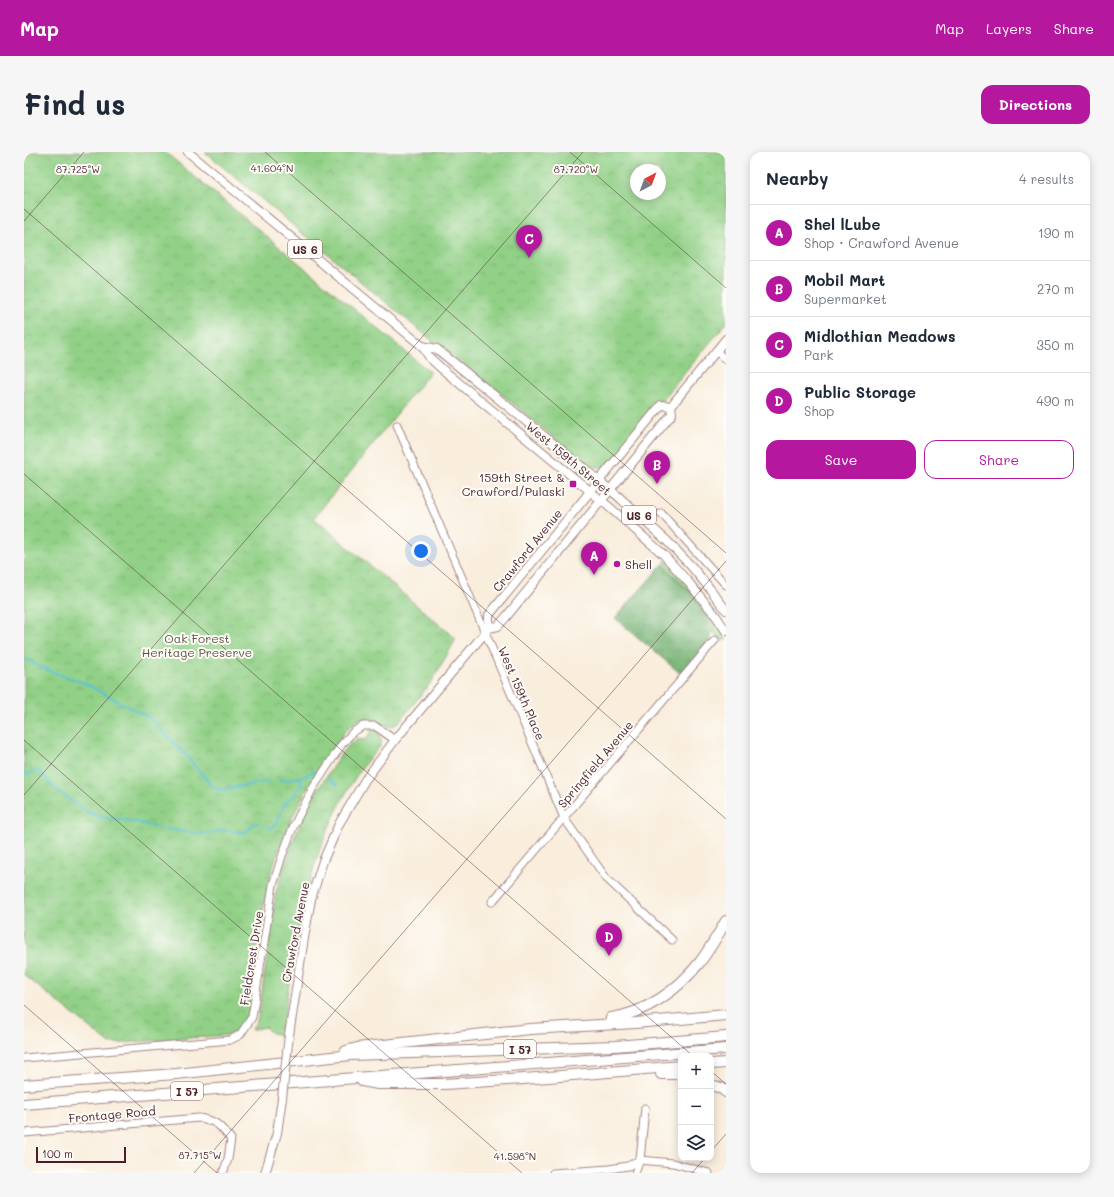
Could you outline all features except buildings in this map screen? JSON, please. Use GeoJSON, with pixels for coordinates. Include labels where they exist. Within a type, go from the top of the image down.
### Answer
{"type":"FeatureCollection","features":[{"type":"Feature","properties":{"kind":"highway"},"geometry":{"type":"LineString","coordinates":[[558,1028],[623,1017],[651,1005],[677,986],[700,962],[726,921]]}},
{"type":"Feature","properties":{"kind":"highway"},"geometry":{"type":"LineString","coordinates":[[314,1059],[357,1048],[515,1031],[726,1015]]}},
{"type":"Feature","properties":{"kind":"highway","name":"I 57"},"geometry":{"type":"LineString","coordinates":[[24,1086],[176,1074],[350,1055],[615,1046],[726,1037]]}},
{"type":"Feature","properties":{"kind":"highway","name":"I 57"},"geometry":{"type":"LineString","coordinates":[[24,1104],[726,1049]]}},
{"type":"Feature","properties":{"kind":"highway"},"geometry":{"type":"LineString","coordinates":[[714,1064],[726,1063]]}},
{"type":"Feature","properties":{"kind":"highway"},"geometry":{"type":"LineString","coordinates":[[350,1078],[378,1084],[444,1084],[678,1066]]}},
{"type":"Feature","properties":{"kind":"highway"},"geometry":{"type":"LineString","coordinates":[[605,1073],[678,1074]]}},
{"type":"Feature","properties":{"kind":"highway"},"geometry":{"type":"LineString","coordinates":[[714,1086],[721,1088],[726,1092]]}},
{"type":"Feature","properties":{"kind":"main road","name":"West 159th Street"},"geometry":{"type":"LineString","coordinates":[[188,152],[422,346],[430,358],[442,369],[602,500],[663,554],[689,583],[716,616],[726,631]]}},
{"type":"Feature","properties":{"kind":"main road","name":"Crawford Avenue"},"geometry":{"type":"LineString","coordinates":[[265,1173],[276,1133],[282,1098],[289,1035],[311,900],[323,861],[339,824],[365,780],[395,740],[487,630],[498,626],[502,622],[672,414],[671,406],[726,339]]}},
{"type":"Feature","properties":{"kind":"main road","name":"West 159th Street"},"geometry":{"type":"LineString","coordinates":[[422,346],[437,349],[599,480],[667,541],[706,584],[726,610]]}},
{"type":"Feature","properties":{"kind":"main road","name":"Crawford Avenue"},"geometry":{"type":"LineString","coordinates":[[487,630],[489,615],[599,480],[661,405],[671,406]]}},
{"type":"Feature","properties":{"kind":"street"},"geometry":{"type":"LineString","coordinates":[[716,352],[726,360]]}},
{"type":"Feature","properties":{"kind":"street","name":"West 159th Place"},"geometry":{"type":"LineString","coordinates":[[397,425],[487,630],[564,818],[606,878],[672,940]]}},
{"type":"Feature","properties":{"kind":"street"},"geometry":{"type":"LineString","coordinates":[[661,513],[726,586]]}},
{"type":"Feature","properties":{"kind":"street","name":"Springfield Avenue"},"geometry":{"type":"LineString","coordinates":[[492,902],[715,640]]}},
{"type":"Feature","properties":{"kind":"street","name":"Fieldcrest Drive"},"geometry":{"type":"LineString","coordinates":[[24,1058],[230,1040],[240,1035],[252,1017],[273,885],[294,825],[313,788],[342,744],[353,732],[363,726],[375,726],[395,740]]}},
{"type":"Feature","properties":{"kind":"street"},"geometry":{"type":"LineString","coordinates":[[635,1173],[640,1160],[645,1108]]}},
{"type":"Feature","properties":{"kind":"street","name":"Frontage Road"},"geometry":{"type":"LineString","coordinates":[[24,1133],[199,1118],[211,1120],[221,1127],[231,1139],[228,1159],[223,1173]]}},
{"type":"Feature","properties":{"kind":"street"},"geometry":{"type":"LineString","coordinates":[[553,1173],[609,1169],[628,1166],[640,1160],[673,1162],[709,1173]]}},
{"type":"Feature","properties":{"kind":"green space","name":"Oak Forest Heritage Preserve"},"geometry":{"type":"Polygon","coordinates":[[[24,152],[165,152],[430,372],[314,518],[456,639],[432,681],[398,723],[393,726],[388,726],[367,719],[355,722],[344,733],[310,784],[286,831],[269,881],[260,928],[250,1007],[247,1016],[240,1027],[228,1035],[110,1044],[24,975],[24,152]]]}},
{"type":"Feature","properties":{"kind":"green space"},"geometry":{"type":"Polygon","coordinates":[[[205,152],[726,152],[726,323],[614,459],[601,467],[594,467],[585,463],[500,393],[430,339],[205,152]]]}},
{"type":"Feature","properties":{"kind":"green space"},"geometry":{"type":"Polygon","coordinates":[[[666,560],[708,610],[726,635],[726,640],[720,641],[713,630],[714,626],[692,594],[663,565],[666,560]]]}},
{"type":"Feature","properties":{"kind":"green space"},"geometry":{"type":"Polygon","coordinates":[[[662,565],[691,594],[714,626],[710,641],[681,674],[615,618],[662,565]]]}},
{"type":"Feature","properties":{"kind":"green space"},"geometry":{"type":"Polygon","coordinates":[[[376,730],[380,736],[381,744],[360,771],[341,801],[323,841],[314,868],[306,895],[294,952],[281,1037],[270,1032],[265,1027],[251,1030],[257,1021],[259,1013],[276,892],[294,837],[315,794],[343,751],[357,739],[365,740],[372,731],[376,730]]]}},
{"type":"Feature","properties":{"kind":"waterway"},"geometry":{"type":"LineString","coordinates":[[24,659],[50,671],[84,683],[150,718],[185,754],[212,786],[220,790],[269,781]]}},
{"type":"Feature","properties":{"kind":"waterway"},"geometry":{"type":"LineString","coordinates":[[24,775],[35,771],[40,771],[49,783],[61,793],[84,810],[99,817],[127,820],[161,828],[200,834],[225,830],[245,833],[250,827],[256,823],[258,824]]}},
{"type":"Feature","properties":{"kind":"waterway"},"geometry":{"type":"LineString","coordinates":[[279,780],[300,778],[317,771]]}},
{"type":"Feature","properties":{"kind":"waterway"},"geometry":{"type":"LineString","coordinates":[[267,827],[271,828],[275,824],[288,799],[293,796],[302,785],[300,778]]}},
{"type":"Feature","properties":{"kind":"waterway"},"geometry":{"type":"LineString","coordinates":[[328,778],[337,785]]}},
{"type":"Feature","properties":{"kind":"place","name":"Midlothian Meadows"},"geometry":{"type":"Point","coordinates":[529,258]}},
{"type":"Feature","properties":{"kind":"place","name":"159th Street & Crawford/Pulaski"},"geometry":{"type":"Point","coordinates":[573,484]}},
{"type":"Feature","properties":{"kind":"place","name":"Mobil Mart"},"geometry":{"type":"Point","coordinates":[657,484]}},
{"type":"Feature","properties":{"kind":"place","name":"Shell"},"geometry":{"type":"Point","coordinates":[617,564]}},
{"type":"Feature","properties":{"kind":"place","name":"Shel lLube"},"geometry":{"type":"Point","coordinates":[594,575]}},
{"type":"Feature","properties":{"kind":"place","name":"Public Storage"},"geometry":{"type":"Point","coordinates":[609,956]}}]}
